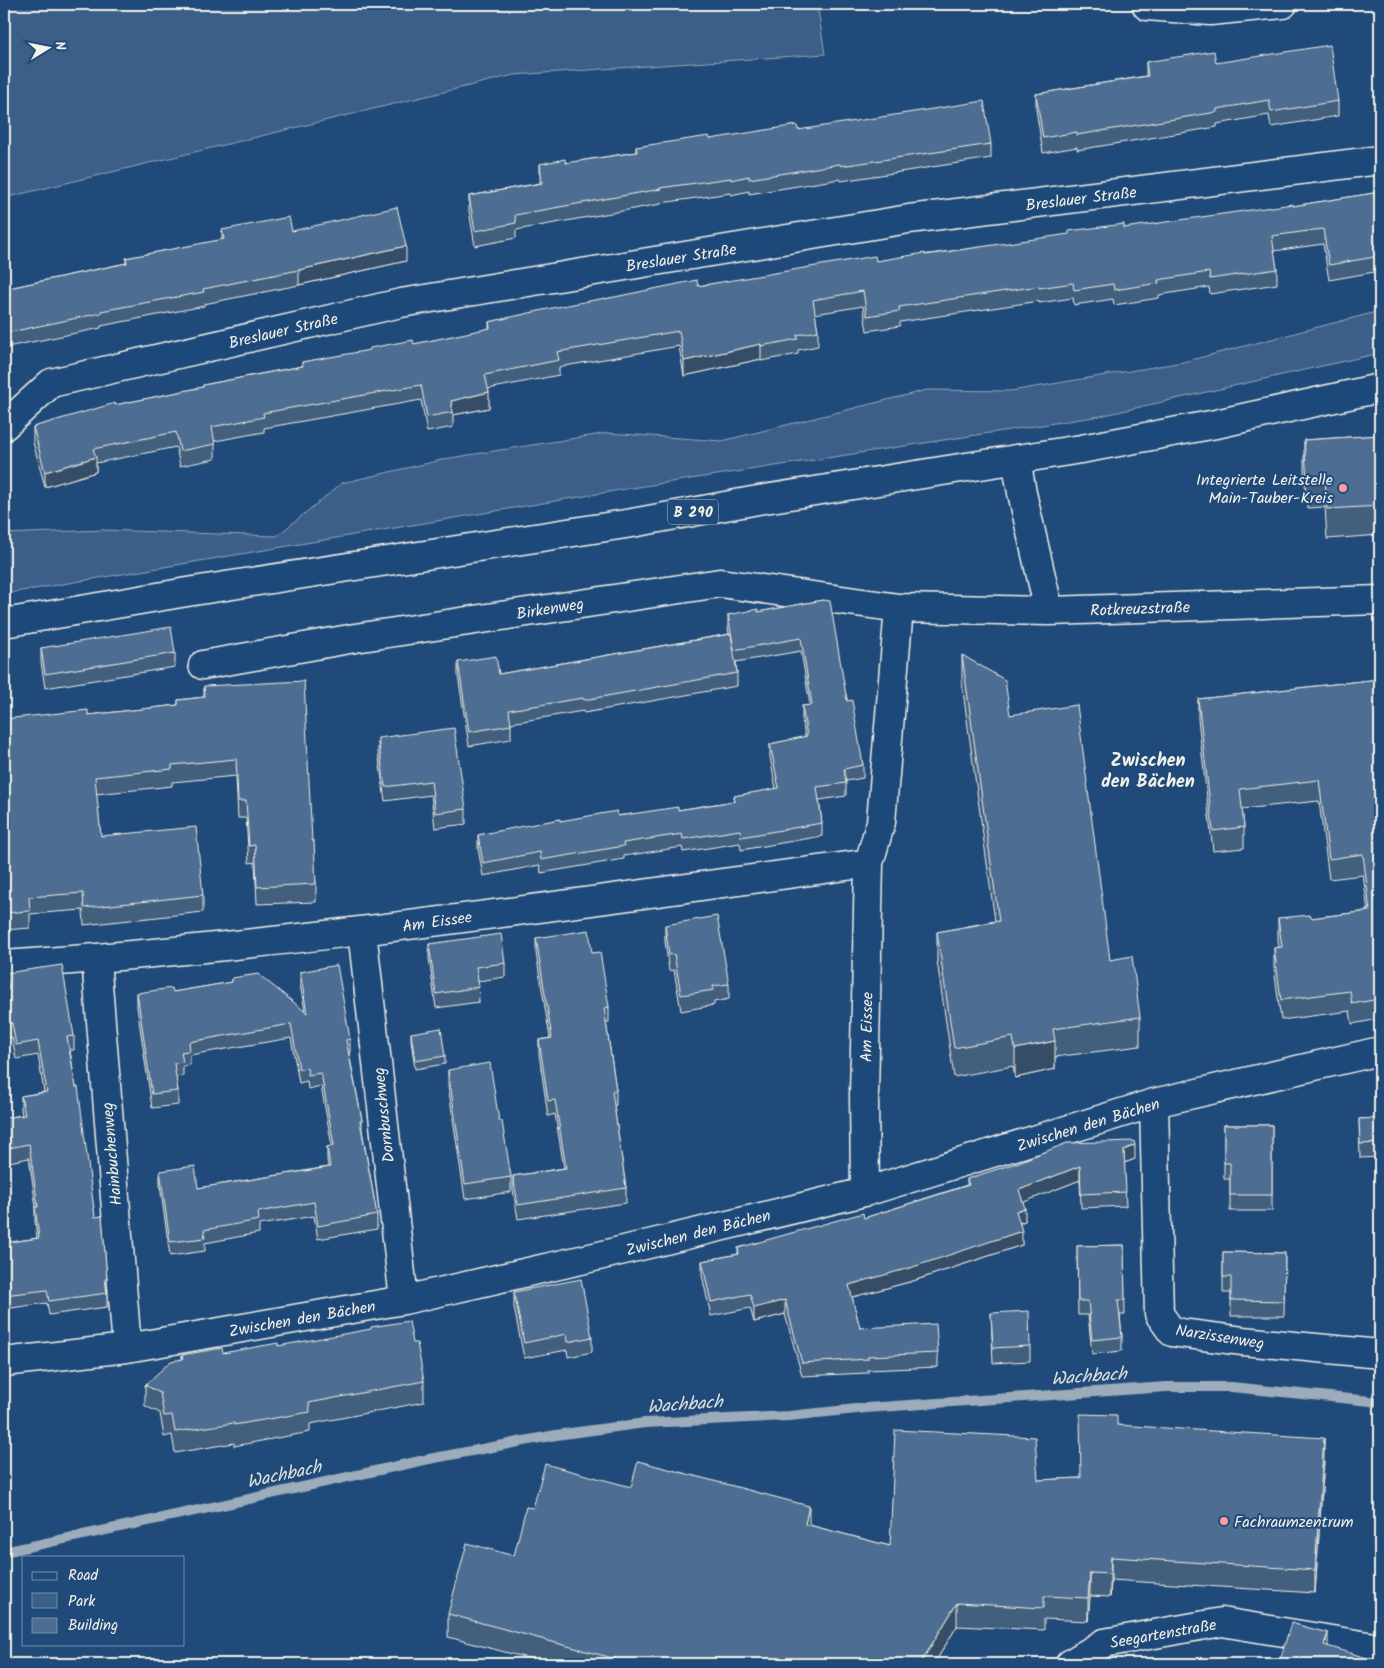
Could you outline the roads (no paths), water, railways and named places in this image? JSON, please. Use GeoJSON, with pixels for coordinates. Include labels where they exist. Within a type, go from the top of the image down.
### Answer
{"type":"FeatureCollection","features":[{"type":"Feature","properties":{"kind":"street"},"geometry":{"type":"LineString","coordinates":[[1147,6],[1210,12],[1283,4]]}},
{"type":"Feature","properties":{"kind":"street","name":"Breslauer Straße"},"geometry":{"type":"LineString","coordinates":[[4,426],[51,383],[401,303],[909,219],[1380,160]]}},
{"type":"Feature","properties":{"kind":"street","name":"B 290"},"geometry":{"type":"LineString","coordinates":[[4,623],[1081,449],[1216,424],[1380,388]]}},
{"type":"Feature","properties":{"kind":"street"},"geometry":{"type":"LineString","coordinates":[[1016,459],[1022,493],[1050,611]]}},
{"type":"Feature","properties":{"kind":"street","name":"Birkenweg"},"geometry":{"type":"LineString","coordinates":[[203,665],[355,638],[720,583],[899,608]]}},
{"type":"Feature","properties":{"kind":"street","name":"Rotkreuzstraße"},"geometry":{"type":"LineString","coordinates":[[899,608],[1050,611],[1380,600]]}},
{"type":"Feature","properties":{"kind":"street","name":"Am Eissee"},"geometry":{"type":"LineString","coordinates":[[865,1192],[864,1095],[869,863],[881,822],[899,608]]}},
{"type":"Feature","properties":{"kind":"street","name":"Am Eissee"},"geometry":{"type":"LineString","coordinates":[[4,965],[96,959],[362,931],[869,863]]}},
{"type":"Feature","properties":{"kind":"street","name":"Dornbuschweg"},"geometry":{"type":"LineString","coordinates":[[362,931],[404,1300]]}},
{"type":"Feature","properties":{"kind":"street","name":"Hainbuchenweg"},"geometry":{"type":"LineString","coordinates":[[96,959],[127,1348]]}},
{"type":"Feature","properties":{"kind":"street","name":"Zwischen den Bächen"},"geometry":{"type":"LineString","coordinates":[[4,1362],[127,1348],[404,1300],[604,1255],[865,1192],[1154,1103],[1380,1051]]}},
{"type":"Feature","properties":{"kind":"street","name":"Narzissenweg"},"geometry":{"type":"LineString","coordinates":[[1154,1103],[1159,1314],[1172,1332],[1380,1354]]}},
{"type":"Feature","properties":{"kind":"street","name":"Seegartenstraße"},"geometry":{"type":"LineString","coordinates":[[1070,1664],[1104,1643],[1222,1622],[1380,1648]]}},
{"type":"Feature","properties":{"kind":"waterway","name":"Wachbach"},"geometry":{"type":"LineString","coordinates":[[4,1552],[429,1459],[556,1435],[645,1423],[789,1416],[866,1408],[1166,1387],[1232,1387],[1380,1402]]}},
{"type":"Feature","properties":{"kind":"place","name":"Integrierte Leitstelle Main-Tauber-Kreis"},"geometry":{"type":"Point","coordinates":[1343,488]}},
{"type":"Feature","properties":{"kind":"place","name":"Fachraumzentrum"},"geometry":{"type":"Point","coordinates":[1224,1521]}},
{"type":"Feature","properties":{"kind":"district","name":"Zwischen den Bächen"},"geometry":{"type":"Point","coordinates":[1148,770]}}]}
